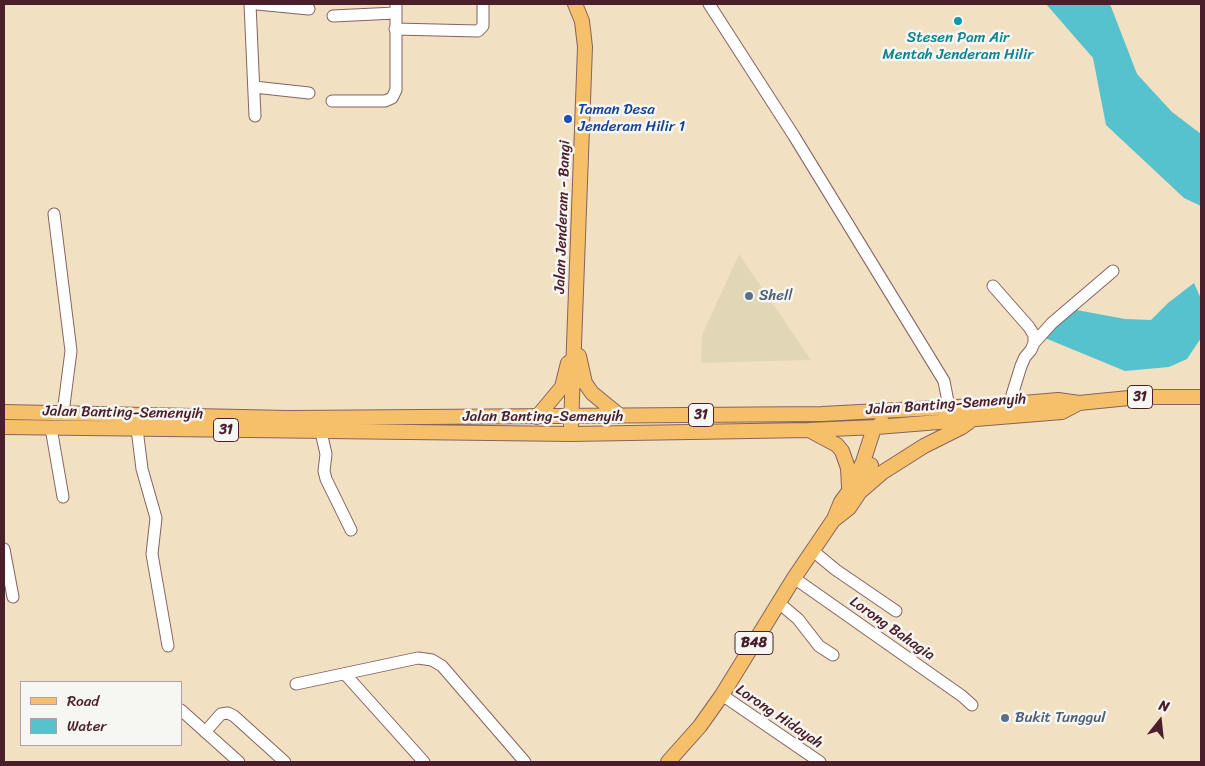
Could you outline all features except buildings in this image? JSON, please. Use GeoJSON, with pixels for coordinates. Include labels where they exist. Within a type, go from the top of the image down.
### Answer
{"type":"FeatureCollection","features":[{"type":"Feature","properties":{"kind":"main road","name":"Jalan Jenderam - Bangi"},"geometry":{"type":"LineString","coordinates":[[571,434],[585,48],[582,21],[575,4]]}},
{"type":"Feature","properties":{"kind":"main road"},"geometry":{"type":"LineString","coordinates":[[575,336],[586,383],[592,393],[620,416]]}},
{"type":"Feature","properties":{"kind":"main road"},"geometry":{"type":"LineString","coordinates":[[537,417],[562,387],[575,336]]}},
{"type":"Feature","properties":{"kind":"main road","name":"Jalan Banting-Semenyih"},"geometry":{"type":"LineString","coordinates":[[4,412],[289,418],[830,414],[1058,400],[1078,403],[1139,397],[1201,397]]}},
{"type":"Feature","properties":{"kind":"main road","name":"Jalan Banting-Semenyih"},"geometry":{"type":"LineString","coordinates":[[4,427],[571,434],[809,430],[877,427],[1062,412],[1078,403]]}},
{"type":"Feature","properties":{"kind":"main road"},"geometry":{"type":"LineString","coordinates":[[830,414],[864,418],[870,420],[877,427],[889,415],[901,409]]}},
{"type":"Feature","properties":{"kind":"main road"},"geometry":{"type":"LineString","coordinates":[[809,430],[837,445],[842,451],[854,492],[916,451],[962,427],[971,420]]}},
{"type":"Feature","properties":{"kind":"main road","name":"B48"},"geometry":{"type":"LineString","coordinates":[[668,762],[700,726],[722,695],[794,578],[834,519],[841,502],[854,492],[873,431],[877,427]]}},
{"type":"Feature","properties":{"kind":"street"},"geometry":{"type":"LineString","coordinates":[[250,4],[255,116]]}},
{"type":"Feature","properties":{"kind":"street"},"geometry":{"type":"LineString","coordinates":[[257,4],[309,9]]}},
{"type":"Feature","properties":{"kind":"street"},"geometry":{"type":"LineString","coordinates":[[396,29],[478,31],[483,26],[483,4]]}},
{"type":"Feature","properties":{"kind":"street"},"geometry":{"type":"LineString","coordinates":[[709,4],[794,136],[944,382],[949,407]]}},
{"type":"Feature","properties":{"kind":"street"},"geometry":{"type":"LineString","coordinates":[[332,101],[385,101],[392,98],[396,90],[395,8],[333,16]]}},
{"type":"Feature","properties":{"kind":"street"},"geometry":{"type":"LineString","coordinates":[[254,87],[308,93]]}},
{"type":"Feature","properties":{"kind":"street"},"geometry":{"type":"LineString","coordinates":[[54,214],[72,351],[63,413]]}},
{"type":"Feature","properties":{"kind":"street"},"geometry":{"type":"LineString","coordinates":[[1012,404],[1012,396],[1021,366],[1034,343],[1052,323],[1112,270]]}},
{"type":"Feature","properties":{"kind":"street"},"geometry":{"type":"LineString","coordinates":[[992,286],[1029,327],[1034,335],[1034,343]]}},
{"type":"Feature","properties":{"kind":"street"},"geometry":{"type":"LineString","coordinates":[[51,428],[63,497]]}},
{"type":"Feature","properties":{"kind":"street"},"geometry":{"type":"LineString","coordinates":[[136,429],[142,469],[156,518],[152,554],[168,646]]}},
{"type":"Feature","properties":{"kind":"street"},"geometry":{"type":"LineString","coordinates":[[321,432],[326,454],[324,471],[326,479],[351,530]]}},
{"type":"Feature","properties":{"kind":"street"},"geometry":{"type":"LineString","coordinates":[[4,549],[13,597]]}},
{"type":"Feature","properties":{"kind":"street"},"geometry":{"type":"LineString","coordinates":[[813,552],[896,611]]}},
{"type":"Feature","properties":{"kind":"street","name":"Lorong Bahagia"},"geometry":{"type":"LineString","coordinates":[[794,578],[962,696],[972,705]]}},
{"type":"Feature","properties":{"kind":"street"},"geometry":{"type":"LineString","coordinates":[[779,603],[798,619],[819,646],[833,655]]}},
{"type":"Feature","properties":{"kind":"street"},"geometry":{"type":"LineString","coordinates":[[296,684],[418,658],[432,660],[442,666],[525,762]]}},
{"type":"Feature","properties":{"kind":"street"},"geometry":{"type":"LineString","coordinates":[[345,674],[424,762]]}},
{"type":"Feature","properties":{"kind":"street","name":"Lorong Hidayah"},"geometry":{"type":"LineString","coordinates":[[722,695],[820,762]]}},
{"type":"Feature","properties":{"kind":"street"},"geometry":{"type":"LineString","coordinates":[[182,711],[239,762]]}},
{"type":"Feature","properties":{"kind":"street"},"geometry":{"type":"LineString","coordinates":[[205,732],[221,714],[228,713],[234,716],[285,762]]}},
{"type":"Feature","properties":{"kind":"shaded area"},"geometry":{"type":"Polygon","coordinates":[[[739,254],[811,360],[701,363],[702,335],[739,254]]]}},
{"type":"Feature","properties":{"kind":"water"},"geometry":{"type":"Polygon","coordinates":[[[1046,4],[1110,4],[1137,74],[1172,112],[1201,134],[1201,206],[1184,198],[1106,125],[1093,58],[1046,4]]]}},
{"type":"Feature","properties":{"kind":"water"},"geometry":{"type":"Polygon","coordinates":[[[1194,283],[1201,299],[1201,338],[1187,359],[1169,367],[1125,371],[1045,338],[1071,309],[1125,319],[1151,320],[1168,303],[1194,283]]]}},
{"type":"Feature","properties":{"kind":"place","name":"Stesen Pam Air Mentah Jenderam Hilir"},"geometry":{"type":"Point","coordinates":[958,21]}},
{"type":"Feature","properties":{"kind":"place","name":"Taman Desa Jenderam Hilir 1"},"geometry":{"type":"Point","coordinates":[568,119]}},
{"type":"Feature","properties":{"kind":"place","name":"Shell"},"geometry":{"type":"Point","coordinates":[749,296]}},
{"type":"Feature","properties":{"kind":"place","name":"Bukit Tunggul"},"geometry":{"type":"Point","coordinates":[1005,718]}}]}
